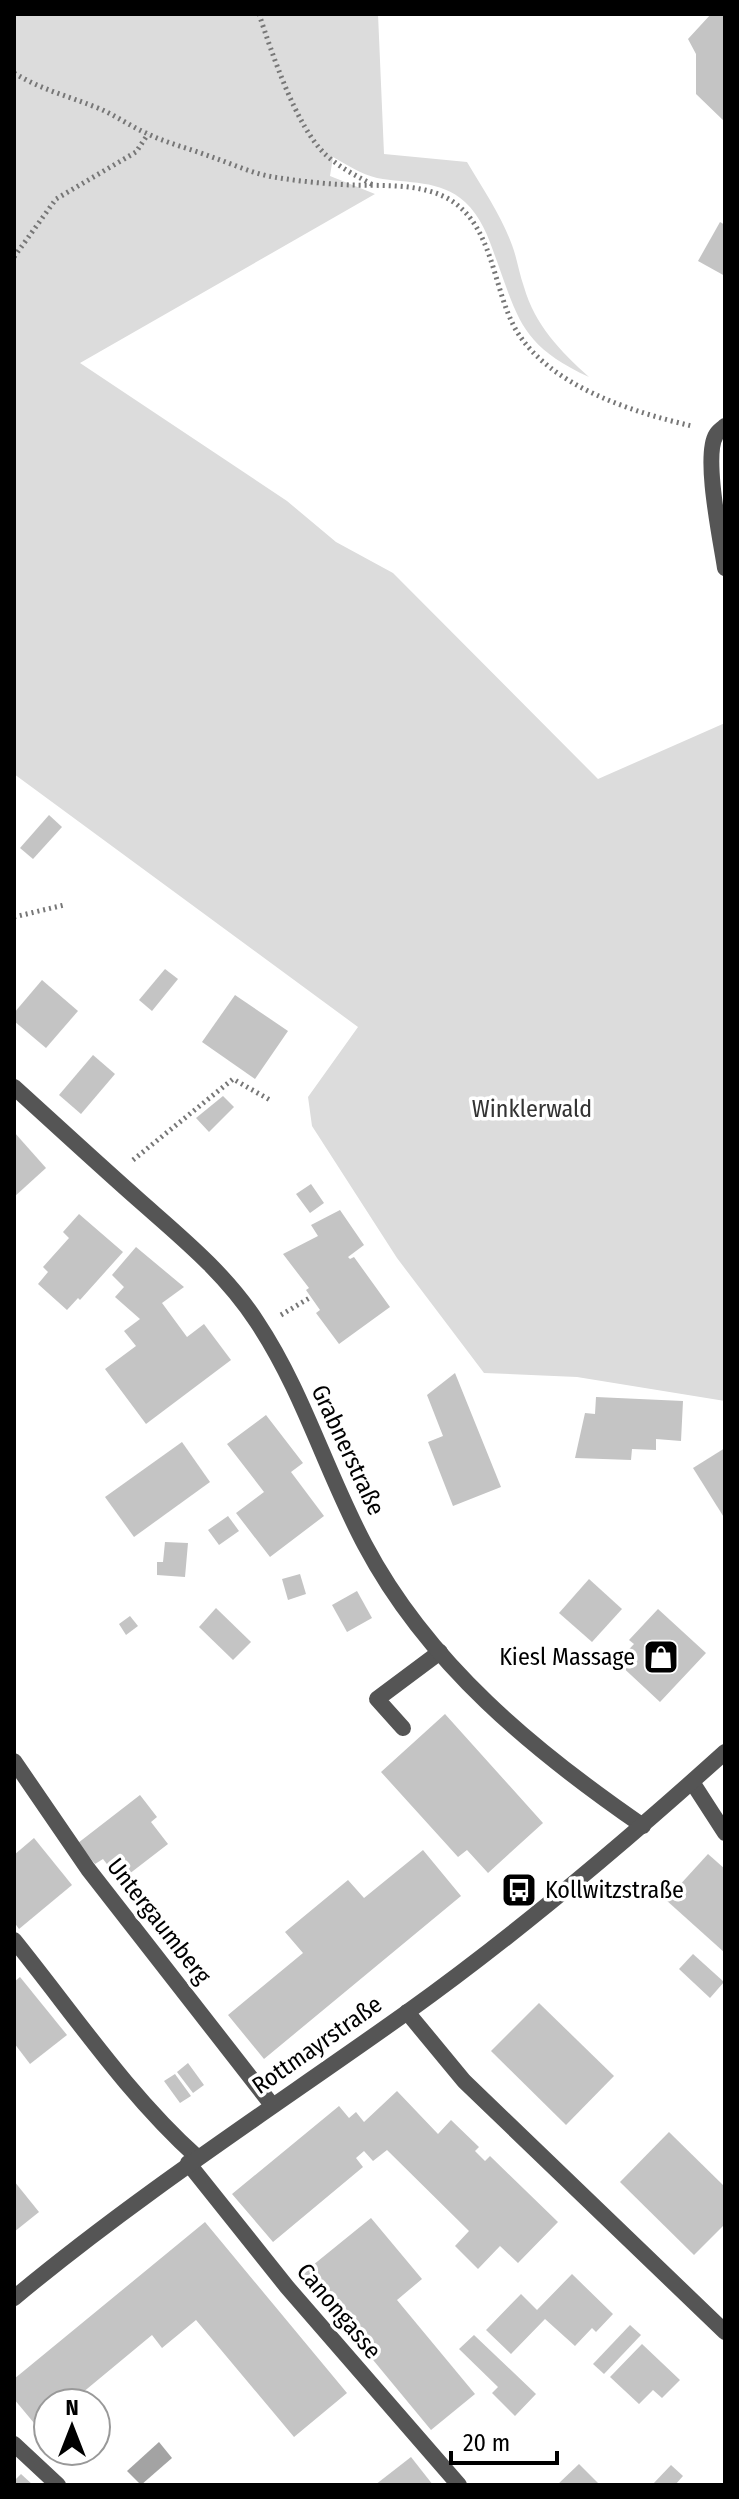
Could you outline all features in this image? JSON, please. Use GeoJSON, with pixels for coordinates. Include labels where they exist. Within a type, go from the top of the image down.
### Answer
{"type":"FeatureCollection","features":[{"type":"Feature","properties":{"kind":"street"},"geometry":{"type":"LineString","coordinates":[[720,430],[713,447],[713,486],[725,568]]}},
{"type":"Feature","properties":{"kind":"street","name":"Grabnerstraße"},"geometry":{"type":"LineString","coordinates":[[14,1087],[215,1268],[257,1320],[292,1386],[365,1545],[390,1588],[440,1652],[475,1691],[536,1747],[643,1826]]}},
{"type":"Feature","properties":{"kind":"street"},"geometry":{"type":"LineString","coordinates":[[403,1728],[377,1699],[440,1652]]}},
{"type":"Feature","properties":{"kind":"street","name":"Rottmayrstraße"},"geometry":{"type":"LineString","coordinates":[[14,2298],[192,2160],[407,2012],[517,1930],[643,1826],[725,1752]]}},
{"type":"Feature","properties":{"kind":"street","name":"Untergaumberg"},"geometry":{"type":"LineString","coordinates":[[14,1761],[88,1869],[272,2105]]}},
{"type":"Feature","properties":{"kind":"street"},"geometry":{"type":"LineString","coordinates":[[692,1782],[725,1833]]}},
{"type":"Feature","properties":{"kind":"street","name":"Canongasse"},"geometry":{"type":"LineString","coordinates":[[14,1940],[192,2160],[287,2287],[459,2485]]}},
{"type":"Feature","properties":{"kind":"street"},"geometry":{"type":"LineString","coordinates":[[407,2012],[464,2081],[725,2332]]}},
{"type":"Feature","properties":{"kind":"street"},"geometry":{"type":"LineString","coordinates":[[14,2444],[58,2485]]}},
{"type":"Feature","properties":{"kind":"path"},"geometry":{"type":"LineString","coordinates":[[259,14],[273,56],[310,133],[324,153],[374,186]]}},
{"type":"Feature","properties":{"kind":"path"},"geometry":{"type":"LineString","coordinates":[[14,73],[38,88],[100,109],[148,134],[269,176],[424,190],[446,198],[472,221],[482,237],[515,329],[545,365],[569,380],[646,416],[720,430]]}},
{"type":"Feature","properties":{"kind":"path"},"geometry":{"type":"LineString","coordinates":[[14,257],[56,199],[136,152],[148,134]]}},
{"type":"Feature","properties":{"kind":"path"},"geometry":{"type":"LineString","coordinates":[[14,917],[64,905]]}},
{"type":"Feature","properties":{"kind":"path"},"geometry":{"type":"LineString","coordinates":[[123,1168],[233,1079],[270,1100]]}},
{"type":"Feature","properties":{"kind":"path"},"geometry":{"type":"LineString","coordinates":[[272,1320],[311,1297]]}},
{"type":"Feature","properties":{"kind":"green space","name":"Winklerwald"},"geometry":{"type":"Polygon","coordinates":[[[14,14],[378,14],[384,154],[467,162],[508,234],[535,313],[559,347],[589,377],[549,354],[526,329],[510,298],[490,241],[465,202],[445,189],[371,176],[333,157],[330,176],[375,194],[80,363],[287,501],[336,542],[393,573],[598,779],[725,723],[725,1401],[577,1377],[484,1373],[397,1258],[312,1126],[308,1097],[358,1027],[14,774],[14,14]]]}},
{"type":"Feature","properties":{"kind":"shaded area"},"geometry":{"type":"Polygon","coordinates":[[[159,2442],[172,2458],[141,2485],[127,2471],[159,2442]]]}},
{"type":"Feature","properties":{"kind":"building"},"geometry":{"type":"Polygon","coordinates":[[[711,14],[725,14],[725,122],[696,94],[696,54],[688,39],[711,14]]]}},
{"type":"Feature","properties":{"kind":"building"},"geometry":{"type":"Polygon","coordinates":[[[720,222],[725,225],[725,276],[698,261],[720,222]]]}},
{"type":"Feature","properties":{"kind":"building"},"geometry":{"type":"Polygon","coordinates":[[[49,815],[62,827],[33,859],[20,848],[49,815]]]}},
{"type":"Feature","properties":{"kind":"building"},"geometry":{"type":"Polygon","coordinates":[[[165,969],[178,979],[152,1011],[139,1000],[165,969]]]}},
{"type":"Feature","properties":{"kind":"building"},"geometry":{"type":"Polygon","coordinates":[[[42,980],[78,1011],[46,1048],[14,1021],[14,1013],[42,980]]]}},
{"type":"Feature","properties":{"kind":"building"},"geometry":{"type":"Polygon","coordinates":[[[235,995],[288,1031],[255,1079],[202,1042],[235,995]]]}},
{"type":"Feature","properties":{"kind":"building"},"geometry":{"type":"Polygon","coordinates":[[[93,1055],[115,1074],[81,1114],[59,1095],[93,1055]]]}},
{"type":"Feature","properties":{"kind":"building"},"geometry":{"type":"Polygon","coordinates":[[[223,1096],[234,1107],[209,1132],[196,1118],[223,1096]]]}},
{"type":"Feature","properties":{"kind":"building"},"geometry":{"type":"Polygon","coordinates":[[[14,1132],[46,1168],[14,1197],[14,1132]]]}},
{"type":"Feature","properties":{"kind":"building"},"geometry":{"type":"Polygon","coordinates":[[[311,1184],[324,1203],[310,1213],[296,1194],[311,1184]]]}},
{"type":"Feature","properties":{"kind":"building"},"geometry":{"type":"Polygon","coordinates":[[[340,1210],[364,1245],[348,1257],[354,1257],[390,1307],[339,1344],[316,1313],[320,1310],[306,1290],[309,1288],[283,1254],[318,1236],[311,1225],[340,1210]]]}},
{"type":"Feature","properties":{"kind":"building"},"geometry":{"type":"Polygon","coordinates":[[[79,1214],[123,1252],[80,1300],[78,1298],[67,1310],[38,1284],[48,1272],[43,1267],[69,1238],[63,1232],[79,1214]]]}},
{"type":"Feature","properties":{"kind":"building"},"geometry":{"type":"Polygon","coordinates":[[[136,1247],[184,1287],[162,1303],[187,1337],[204,1324],[231,1360],[146,1424],[105,1369],[136,1346],[124,1331],[140,1319],[115,1297],[124,1287],[112,1275],[136,1247]]]}},
{"type":"Feature","properties":{"kind":"building"},"geometry":{"type":"Polygon","coordinates":[[[455,1373],[501,1487],[453,1506],[428,1442],[443,1436],[427,1395],[455,1373]]]}},
{"type":"Feature","properties":{"kind":"building"},"geometry":{"type":"Polygon","coordinates":[[[596,1397],[683,1401],[681,1441],[656,1439],[656,1450],[632,1449],[631,1460],[575,1458],[585,1413],[595,1414],[596,1397]]]}},
{"type":"Feature","properties":{"kind":"building"},"geometry":{"type":"Polygon","coordinates":[[[266,1415],[303,1463],[291,1472],[324,1516],[270,1557],[236,1513],[264,1492],[227,1444],[266,1415]]]}},
{"type":"Feature","properties":{"kind":"building"},"geometry":{"type":"Polygon","coordinates":[[[182,1442],[210,1482],[134,1537],[105,1497],[182,1442]]]}},
{"type":"Feature","properties":{"kind":"building"},"geometry":{"type":"Polygon","coordinates":[[[725,1448],[725,1519],[693,1468],[725,1448]]]}},
{"type":"Feature","properties":{"kind":"building"},"geometry":{"type":"Polygon","coordinates":[[[228,1516],[239,1531],[219,1545],[208,1530],[228,1516]]]}},
{"type":"Feature","properties":{"kind":"building"},"geometry":{"type":"Polygon","coordinates":[[[165,1542],[188,1543],[185,1577],[157,1575],[157,1562],[163,1562],[165,1542]]]}},
{"type":"Feature","properties":{"kind":"building"},"geometry":{"type":"Polygon","coordinates":[[[300,1574],[306,1594],[288,1600],[282,1579],[300,1574]]]}},
{"type":"Feature","properties":{"kind":"building"},"geometry":{"type":"Polygon","coordinates":[[[589,1579],[622,1609],[592,1642],[559,1613],[589,1579]]]}},
{"type":"Feature","properties":{"kind":"building"},"geometry":{"type":"Polygon","coordinates":[[[357,1591],[372,1618],[347,1632],[332,1605],[357,1591]]]}},
{"type":"Feature","properties":{"kind":"building"},"geometry":{"type":"Polygon","coordinates":[[[216,1608],[251,1642],[233,1660],[199,1627],[216,1608]]]}},
{"type":"Feature","properties":{"kind":"building","name":"Kiesl Massage"},"geometry":{"type":"Polygon","coordinates":[[[658,1609],[706,1653],[660,1702],[617,1662],[634,1644],[629,1640],[658,1609]]]}},
{"type":"Feature","properties":{"kind":"building"},"geometry":{"type":"Polygon","coordinates":[[[130,1616],[138,1626],[126,1635],[119,1624],[130,1616]]]}},
{"type":"Feature","properties":{"kind":"building"},"geometry":{"type":"Polygon","coordinates":[[[445,1714],[543,1823],[488,1873],[467,1850],[458,1857],[381,1772],[445,1714]]]}},
{"type":"Feature","properties":{"kind":"building"},"geometry":{"type":"Polygon","coordinates":[[[140,1795],[157,1817],[151,1822],[168,1844],[120,1881],[103,1859],[95,1864],[78,1843],[140,1795]]]}},
{"type":"Feature","properties":{"kind":"building"},"geometry":{"type":"Polygon","coordinates":[[[34,1838],[72,1885],[19,1929],[14,1922],[14,1855],[34,1838]]]}},
{"type":"Feature","properties":{"kind":"building"},"geometry":{"type":"Polygon","coordinates":[[[423,1850],[461,1896],[264,2059],[228,2015],[303,1953],[285,1932],[348,1880],[364,1898],[423,1850]]]}},
{"type":"Feature","properties":{"kind":"building"},"geometry":{"type":"Polygon","coordinates":[[[708,1854],[725,1869],[725,1953],[666,1900],[708,1854]]]}},
{"type":"Feature","properties":{"kind":"building"},"geometry":{"type":"Polygon","coordinates":[[[693,1954],[724,1982],[710,1998],[679,1969],[693,1954]]]}},
{"type":"Feature","properties":{"kind":"building"},"geometry":{"type":"Polygon","coordinates":[[[20,1977],[67,2035],[30,2064],[14,2043],[14,1982],[20,1977]]]}},
{"type":"Feature","properties":{"kind":"building"},"geometry":{"type":"Polygon","coordinates":[[[539,2003],[614,2076],[566,2125],[491,2051],[539,2003]]]}},
{"type":"Feature","properties":{"kind":"building"},"geometry":{"type":"Polygon","coordinates":[[[188,2063],[204,2085],[193,2093],[177,2072],[188,2063]]]}},
{"type":"Feature","properties":{"kind":"building"},"geometry":{"type":"Polygon","coordinates":[[[175,2074],[191,2096],[180,2103],[164,2081],[175,2074]]]}},
{"type":"Feature","properties":{"kind":"building"},"geometry":{"type":"Polygon","coordinates":[[[397,2091],[438,2134],[451,2120],[479,2147],[475,2151],[485,2161],[490,2156],[558,2222],[518,2263],[500,2246],[478,2269],[455,2246],[469,2231],[387,2150],[373,2161],[364,2151],[356,2158],[363,2167],[273,2242],[232,2194],[339,2106],[349,2118],[356,2112],[364,2122],[397,2091]]]}},
{"type":"Feature","properties":{"kind":"building"},"geometry":{"type":"Polygon","coordinates":[[[669,2132],[725,2187],[725,2224],[694,2255],[620,2182],[669,2132]]]}},
{"type":"Feature","properties":{"kind":"building"},"geometry":{"type":"Polygon","coordinates":[[[14,2181],[39,2212],[14,2232],[14,2181]]]}},
{"type":"Feature","properties":{"kind":"building"},"geometry":{"type":"Polygon","coordinates":[[[371,2218],[422,2279],[397,2300],[475,2394],[431,2430],[302,2274],[371,2218]]]}},
{"type":"Feature","properties":{"kind":"building"},"geometry":{"type":"Polygon","coordinates":[[[205,2222],[347,2393],[294,2437],[196,2320],[162,2348],[152,2335],[89,2387],[32,2387],[32,2421],[14,2399],[14,2379],[205,2222]]]}},
{"type":"Feature","properties":{"kind":"building"},"geometry":{"type":"Polygon","coordinates":[[[572,2274],[613,2314],[596,2332],[592,2328],[575,2346],[545,2319],[511,2354],[486,2330],[521,2294],[537,2310],[572,2274]]]}},
{"type":"Feature","properties":{"kind":"building"},"geometry":{"type":"Polygon","coordinates":[[[630,2325],[641,2335],[604,2374],[593,2364],[630,2325]]]}},
{"type":"Feature","properties":{"kind":"building"},"geometry":{"type":"Polygon","coordinates":[[[474,2335],[536,2394],[515,2416],[492,2393],[498,2387],[459,2349],[474,2335]]]}},
{"type":"Feature","properties":{"kind":"building"},"geometry":{"type":"Polygon","coordinates":[[[642,2344],[680,2380],[662,2398],[653,2390],[639,2404],[610,2377],[642,2344]]]}},
{"type":"Feature","properties":{"kind":"building"},"geometry":{"type":"Polygon","coordinates":[[[411,2457],[433,2485],[375,2485],[411,2457]]]}},
{"type":"Feature","properties":{"kind":"building"},"geometry":{"type":"Polygon","coordinates":[[[579,2464],[600,2485],[557,2485],[579,2464]]]}},
{"type":"Feature","properties":{"kind":"building"},"geometry":{"type":"Polygon","coordinates":[[[671,2465],[683,2476],[675,2485],[652,2485],[671,2465]]]}},
{"type":"Feature","properties":{"kind":"building"},"geometry":{"type":"Polygon","coordinates":[[[21,2474],[33,2485],[14,2485],[21,2474]]]}},
{"type":"Feature","properties":{"kind":"place","name":"Kiesl Massage"},"geometry":{"type":"Point","coordinates":[661,1657]}},
{"type":"Feature","properties":{"kind":"place","name":"Kollwitzstraße"},"geometry":{"type":"Point","coordinates":[519,1890]}}]}
